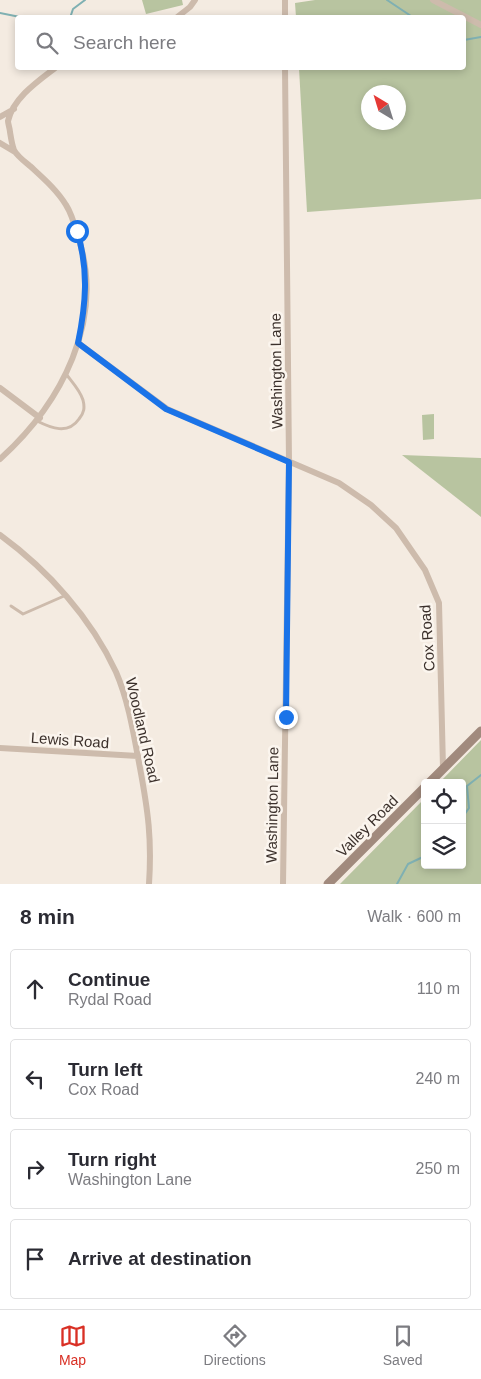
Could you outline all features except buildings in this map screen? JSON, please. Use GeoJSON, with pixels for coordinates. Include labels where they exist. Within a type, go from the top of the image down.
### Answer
{"type":"FeatureCollection","features":[{"type":"Feature","properties":{"kind":"main road"},"geometry":{"type":"LineString","coordinates":[[433,779],[481,731]]}},
{"type":"Feature","properties":{"kind":"main road","name":"Valley Road"},"geometry":{"type":"LineString","coordinates":[[328,884],[421,791]]}},
{"type":"Feature","properties":{"kind":"street"},"geometry":{"type":"LineString","coordinates":[[180,15],[195,0]]}},
{"type":"Feature","properties":{"kind":"street"},"geometry":{"type":"LineString","coordinates":[[285,0],[285,15]]}},
{"type":"Feature","properties":{"kind":"street"},"geometry":{"type":"LineString","coordinates":[[433,0],[462,15]]}},
{"type":"Feature","properties":{"kind":"street"},"geometry":{"type":"LineString","coordinates":[[466,17],[481,25]]}},
{"type":"Feature","properties":{"kind":"street"},"geometry":{"type":"LineString","coordinates":[[15,152],[8,121],[30,86],[52,70]]}},
{"type":"Feature","properties":{"kind":"street","name":"Washington Lane"},"geometry":{"type":"LineString","coordinates":[[283,884],[289,462],[286,70]]}},
{"type":"Feature","properties":{"kind":"street"},"geometry":{"type":"LineString","coordinates":[[0,117],[14,109]]}},
{"type":"Feature","properties":{"kind":"street"},"geometry":{"type":"LineString","coordinates":[[0,144],[15,152],[58,194],[67,206],[84,254],[87,281],[86,306],[78,343],[66,374],[38,420],[0,459]]}},
{"type":"Feature","properties":{"kind":"street","name":"Cox Road"},"geometry":{"type":"LineString","coordinates":[[78,343],[166,409],[339,482],[372,505],[408,542],[434,586],[441,624],[443,768]]}},
{"type":"Feature","properties":{"kind":"street"},"geometry":{"type":"LineString","coordinates":[[0,388],[38,420]]}},
{"type":"Feature","properties":{"kind":"street","name":"Woodland Road"},"geometry":{"type":"LineString","coordinates":[[0,535],[24,552],[65,596],[97,637],[116,674],[127,704],[150,824],[149,884]]}},
{"type":"Feature","properties":{"kind":"street","name":"Lewis Road"},"geometry":{"type":"LineString","coordinates":[[0,748],[138,756]]}},
{"type":"Feature","properties":{"kind":"lane"},"geometry":{"type":"LineString","coordinates":[[38,420],[58,429],[72,426],[78,420],[84,410],[83,401],[66,374]]}},
{"type":"Feature","properties":{"kind":"lane"},"geometry":{"type":"LineString","coordinates":[[11,606],[23,614],[65,596]]}},
{"type":"Feature","properties":{"kind":"green space"},"geometry":{"type":"Polygon","coordinates":[[[142,0],[182,0],[183,5],[146,14],[142,0]]]}},
{"type":"Feature","properties":{"kind":"green space"},"geometry":{"type":"Polygon","coordinates":[[[315,0],[481,0],[481,199],[307,212],[299,70],[466,70],[466,15],[296,15],[295,3],[315,0]]]}},
{"type":"Feature","properties":{"kind":"green space"},"geometry":{"type":"Polygon","coordinates":[[[434,414],[434,439],[423,440],[422,415],[434,414]]]}},
{"type":"Feature","properties":{"kind":"green space"},"geometry":{"type":"Polygon","coordinates":[[[402,455],[481,458],[481,517],[402,455]]]}},
{"type":"Feature","properties":{"kind":"green space"},"geometry":{"type":"Polygon","coordinates":[[[481,740],[481,884],[340,884],[421,802],[421,869],[466,869],[466,779],[443,779],[481,740]]]}},
{"type":"Feature","properties":{"kind":"waterway"},"geometry":{"type":"LineString","coordinates":[[71,15],[73,9],[85,0]]}},
{"type":"Feature","properties":{"kind":"waterway"},"geometry":{"type":"LineString","coordinates":[[387,0],[410,15]]}},
{"type":"Feature","properties":{"kind":"waterway"},"geometry":{"type":"LineString","coordinates":[[0,13],[15,16]]}},
{"type":"Feature","properties":{"kind":"waterway"},"geometry":{"type":"LineString","coordinates":[[466,40],[481,37]]}},
{"type":"Feature","properties":{"kind":"waterway"},"geometry":{"type":"LineString","coordinates":[[466,812],[469,808],[467,786],[481,775]]}},
{"type":"Feature","properties":{"kind":"waterway"},"geometry":{"type":"LineString","coordinates":[[397,884],[408,864],[421,858]]}},
{"type":"Feature","properties":{"kind":"route"},"geometry":{"type":"LineString","coordinates":[[77,231],[84,254],[87,281],[86,306],[78,343],[166,409],[289,462],[286,717]]}}]}
